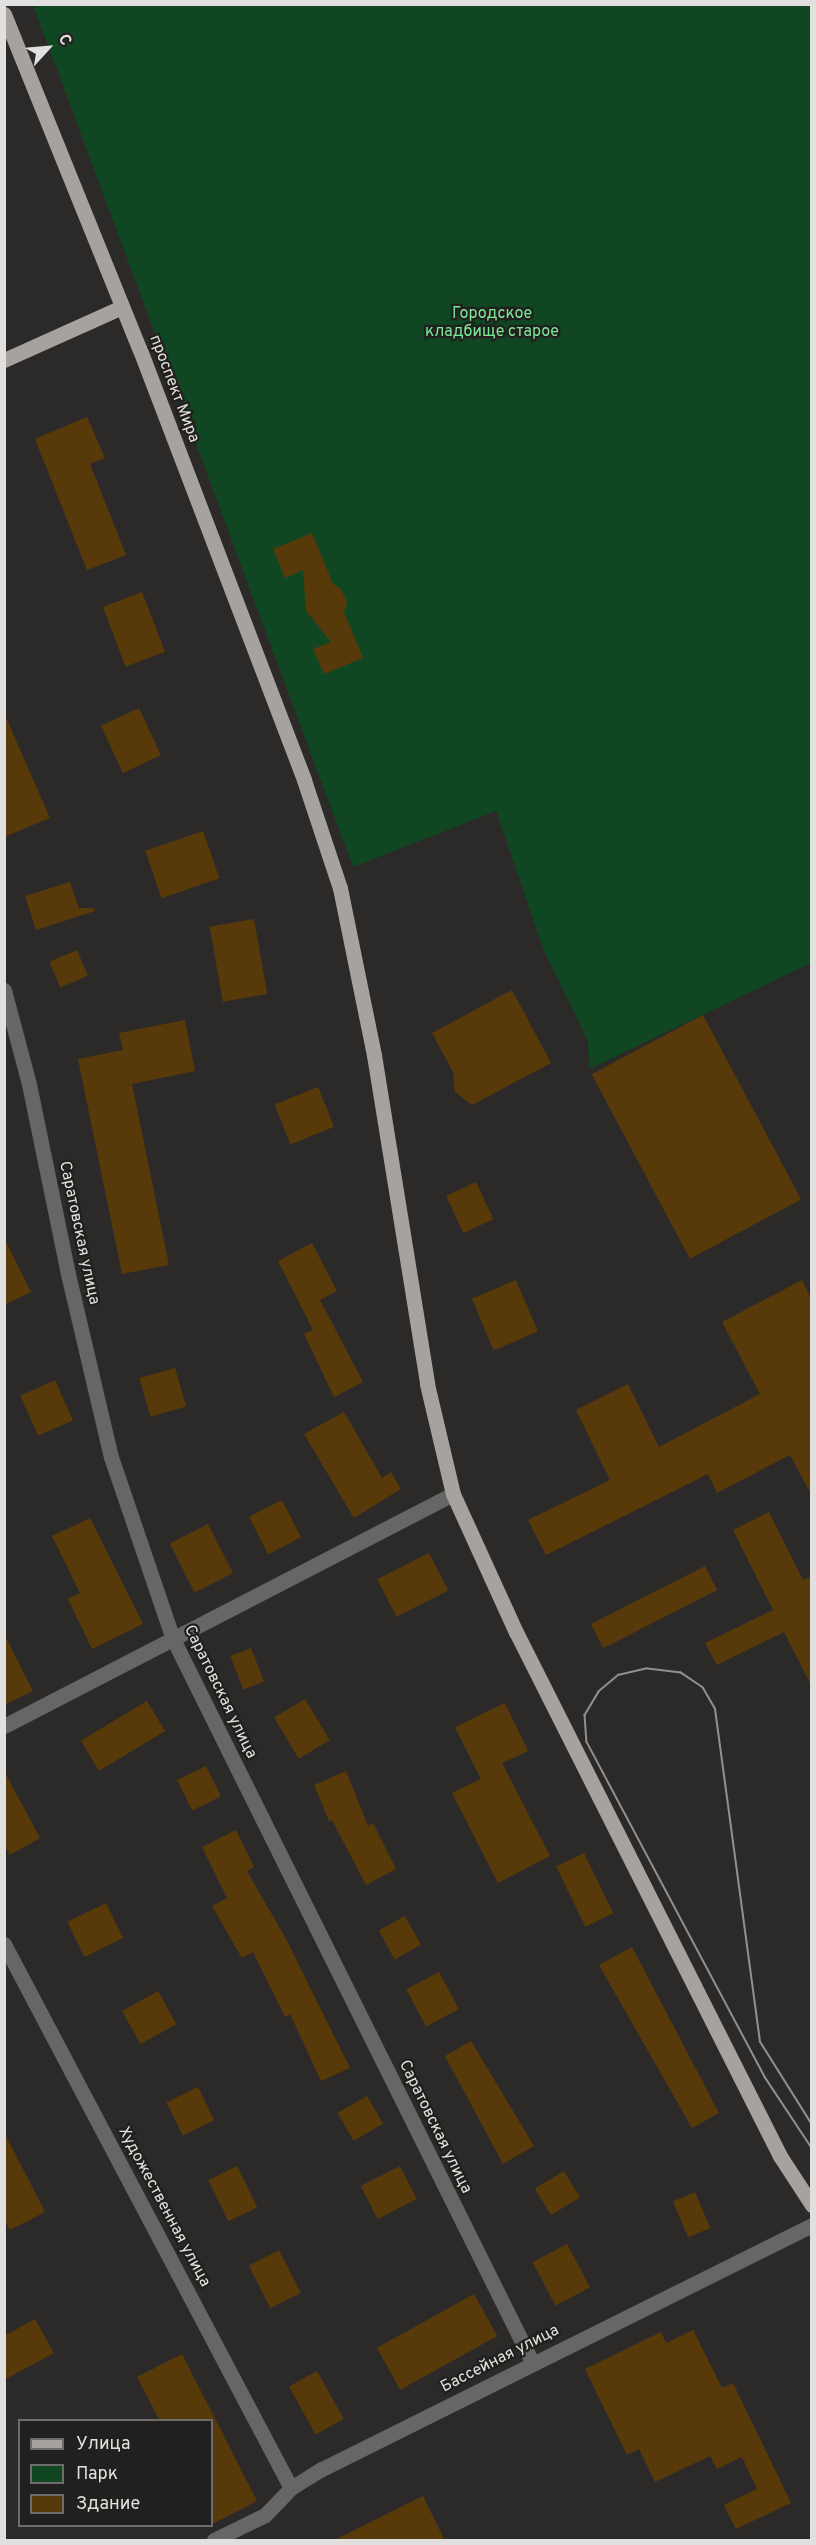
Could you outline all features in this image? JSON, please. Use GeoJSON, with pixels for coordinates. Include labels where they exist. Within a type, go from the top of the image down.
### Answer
{"type":"FeatureCollection","features":[{"type":"Feature","properties":{"kind":"main road","name":"проспект Мира"},"geometry":{"type":"LineString","coordinates":[[4,14],[122,307],[304,780],[340,888],[359,969],[427,1384],[453,1494],[516,1632],[780,2156],[812,2205]]}},
{"type":"Feature","properties":{"kind":"main road"},"geometry":{"type":"LineString","coordinates":[[4,360],[122,307]]}},
{"type":"Feature","properties":{"kind":"street","name":"Саратовская улица"},"geometry":{"type":"LineString","coordinates":[[4,990],[29,1084],[68,1274],[111,1457],[173,1639],[532,2362]]}},
{"type":"Feature","properties":{"kind":"street"},"geometry":{"type":"LineString","coordinates":[[4,1726],[453,1494]]}},
{"type":"Feature","properties":{"kind":"street","name":"Художественная улица"},"geometry":{"type":"LineString","coordinates":[[4,1944],[291,2488]]}},
{"type":"Feature","properties":{"kind":"street","name":"Бассейная улица"},"geometry":{"type":"LineString","coordinates":[[214,2541],[265,2515],[291,2488],[532,2362],[812,2225]]}},
{"type":"Feature","properties":{"kind":"green space","name":"Городское кладбище старое"},"geometry":{"type":"Polygon","coordinates":[[[33,5],[811,5],[811,963],[589,1069],[588,1041],[544,951],[496,811],[353,867],[33,5]]]}},
{"type":"Feature","properties":{"kind":"building"},"geometry":{"type":"Polygon","coordinates":[[[87,417],[105,458],[90,464],[126,555],[87,570],[35,439],[87,417]]]}},
{"type":"Feature","properties":{"kind":"building"},"geometry":{"type":"Polygon","coordinates":[[[312,533],[333,584],[341,589],[347,602],[344,612],[363,658],[324,674],[313,649],[331,642],[306,611],[303,570],[285,578],[273,549],[312,533]]]}},
{"type":"Feature","properties":{"kind":"building"},"geometry":{"type":"Polygon","coordinates":[[[142,592],[165,652],[126,667],[103,607],[142,592]]]}},
{"type":"Feature","properties":{"kind":"building"},"geometry":{"type":"Polygon","coordinates":[[[139,708],[161,755],[123,773],[101,726],[139,708]]]}},
{"type":"Feature","properties":{"kind":"building"},"geometry":{"type":"Polygon","coordinates":[[[4,713],[50,818],[4,837],[4,713]]]}},
{"type":"Feature","properties":{"kind":"building"},"geometry":{"type":"Polygon","coordinates":[[[203,831],[219,878],[162,898],[145,851],[203,831]]]}},
{"type":"Feature","properties":{"kind":"building"},"geometry":{"type":"Polygon","coordinates":[[[70,882],[79,908],[94,908],[95,911],[36,930],[25,896],[70,882]]]}},
{"type":"Feature","properties":{"kind":"building"},"geometry":{"type":"Polygon","coordinates":[[[254,919],[267,994],[223,1002],[210,927],[254,919]]]}},
{"type":"Feature","properties":{"kind":"building"},"geometry":{"type":"Polygon","coordinates":[[[77,950],[88,976],[60,987],[49,962],[77,950]]]}},
{"type":"Feature","properties":{"kind":"building"},"geometry":{"type":"Polygon","coordinates":[[[512,990],[551,1063],[472,1105],[455,1092],[453,1072],[432,1033],[512,990]]]}},
{"type":"Feature","properties":{"kind":"building"},"geometry":{"type":"Polygon","coordinates":[[[703,1015],[801,1200],[690,1259],[592,1074],[703,1015]]]}},
{"type":"Feature","properties":{"kind":"building"},"geometry":{"type":"Polygon","coordinates":[[[185,1020],[195,1071],[132,1084],[169,1265],[122,1274],[78,1059],[123,1050],[119,1033],[185,1020]]]}},
{"type":"Feature","properties":{"kind":"building"},"geometry":{"type":"Polygon","coordinates":[[[318,1087],[334,1127],[291,1144],[274,1105],[318,1087]]]}},
{"type":"Feature","properties":{"kind":"building"},"geometry":{"type":"Polygon","coordinates":[[[476,1182],[493,1219],[463,1233],[446,1196],[476,1182]]]}},
{"type":"Feature","properties":{"kind":"building"},"geometry":{"type":"Polygon","coordinates":[[[4,1238],[31,1292],[4,1305],[4,1238]]]}},
{"type":"Feature","properties":{"kind":"building"},"geometry":{"type":"Polygon","coordinates":[[[312,1243],[337,1291],[320,1300],[363,1382],[334,1397],[304,1334],[313,1330],[278,1261],[312,1243]]]}},
{"type":"Feature","properties":{"kind":"building"},"geometry":{"type":"Polygon","coordinates":[[[516,1280],[538,1332],[494,1350],[472,1299],[516,1280]]]}},
{"type":"Feature","properties":{"kind":"building"},"geometry":{"type":"Polygon","coordinates":[[[802,1280],[812,1301],[812,1496],[790,1455],[717,1493],[708,1474],[546,1555],[528,1520],[610,1480],[576,1410],[628,1384],[659,1447],[760,1394],[722,1322],[802,1280]]]}},
{"type":"Feature","properties":{"kind":"building"},"geometry":{"type":"Polygon","coordinates":[[[175,1368],[186,1406],[150,1417],[139,1378],[175,1368]]]}},
{"type":"Feature","properties":{"kind":"building"},"geometry":{"type":"Polygon","coordinates":[[[55,1380],[73,1420],[38,1436],[20,1395],[55,1380]]]}},
{"type":"Feature","properties":{"kind":"building"},"geometry":{"type":"Polygon","coordinates":[[[344,1412],[382,1478],[391,1472],[401,1489],[354,1518],[304,1434],[344,1412]]]}},
{"type":"Feature","properties":{"kind":"building"},"geometry":{"type":"Polygon","coordinates":[[[282,1500],[301,1537],[268,1554],[249,1517],[282,1500]]]}},
{"type":"Feature","properties":{"kind":"building"},"geometry":{"type":"Polygon","coordinates":[[[769,1512],[803,1580],[812,1576],[812,1687],[784,1632],[717,1665],[705,1643],[773,1610],[733,1530],[769,1512]]]}},
{"type":"Feature","properties":{"kind":"building"},"geometry":{"type":"Polygon","coordinates":[[[90,1518],[143,1624],[92,1649],[68,1599],[80,1593],[52,1536],[90,1518]]]}},
{"type":"Feature","properties":{"kind":"building"},"geometry":{"type":"Polygon","coordinates":[[[208,1524],[233,1573],[195,1593],[170,1544],[208,1524]]]}},
{"type":"Feature","properties":{"kind":"building"},"geometry":{"type":"Polygon","coordinates":[[[429,1553],[448,1590],[396,1617],[377,1579],[429,1553]]]}},
{"type":"Feature","properties":{"kind":"building"},"geometry":{"type":"Polygon","coordinates":[[[705,1566],[717,1590],[603,1648],[591,1624],[705,1566]]]}},
{"type":"Feature","properties":{"kind":"building"},"geometry":{"type":"Polygon","coordinates":[[[4,1634],[33,1691],[4,1705],[4,1634]]]}},
{"type":"Feature","properties":{"kind":"building"},"geometry":{"type":"Polygon","coordinates":[[[251,1648],[264,1682],[243,1689],[230,1656],[251,1648]]]}},
{"type":"Feature","properties":{"kind":"building"},"geometry":{"type":"Polygon","coordinates":[[[305,1699],[330,1740],[299,1759],[274,1718],[305,1699]]]}},
{"type":"Feature","properties":{"kind":"building"},"geometry":{"type":"Polygon","coordinates":[[[147,1701],[165,1731],[99,1771],[81,1741],[147,1701]]]}},
{"type":"Feature","properties":{"kind":"building"},"geometry":{"type":"Polygon","coordinates":[[[505,1703],[528,1751],[502,1763],[550,1856],[498,1883],[452,1793],[481,1779],[455,1727],[505,1703]]]}},
{"type":"Feature","properties":{"kind":"building"},"geometry":{"type":"Polygon","coordinates":[[[206,1766],[221,1797],[192,1811],[177,1780],[206,1766]]]}},
{"type":"Feature","properties":{"kind":"building"},"geometry":{"type":"Polygon","coordinates":[[[4,1771],[40,1838],[10,1855],[4,1845],[4,1771]]]}},
{"type":"Feature","properties":{"kind":"building"},"geometry":{"type":"Polygon","coordinates":[[[346,1771],[368,1826],[373,1823],[396,1869],[366,1885],[332,1820],[329,1821],[314,1785],[346,1771]]]}},
{"type":"Feature","properties":{"kind":"building"},"geometry":{"type":"Polygon","coordinates":[[[236,1830],[254,1867],[247,1871],[286,1939],[350,2068],[321,2081],[290,2014],[285,2017],[253,1952],[242,1958],[212,1906],[227,1898],[202,1847],[236,1830]]]}},
{"type":"Feature","properties":{"kind":"building"},"geometry":{"type":"Polygon","coordinates":[[[584,1853],[613,1913],[586,1927],[556,1867],[584,1853]]]}},
{"type":"Feature","properties":{"kind":"building"},"geometry":{"type":"Polygon","coordinates":[[[106,1903],[123,1938],[84,1957],[67,1922],[106,1903]]]}},
{"type":"Feature","properties":{"kind":"building"},"geometry":{"type":"Polygon","coordinates":[[[405,1916],[421,1945],[395,1959],[379,1931],[405,1916]]]}},
{"type":"Feature","properties":{"kind":"building"},"geometry":{"type":"Polygon","coordinates":[[[632,1947],[719,2113],[692,2128],[599,1965],[632,1947]]]}},
{"type":"Feature","properties":{"kind":"building"},"geometry":{"type":"Polygon","coordinates":[[[439,1972],[459,2009],[426,2026],[406,1989],[439,1972]]]}},
{"type":"Feature","properties":{"kind":"building"},"geometry":{"type":"Polygon","coordinates":[[[158,1991],[176,2024],[141,2044],[122,2011],[158,1991]]]}},
{"type":"Feature","properties":{"kind":"building"},"geometry":{"type":"Polygon","coordinates":[[[471,2041],[534,2146],[503,2164],[445,2056],[471,2041]]]}},
{"type":"Feature","properties":{"kind":"building"},"geometry":{"type":"Polygon","coordinates":[[[198,2087],[214,2120],[183,2136],[167,2102],[198,2087]]]}},
{"type":"Feature","properties":{"kind":"building"},"geometry":{"type":"Polygon","coordinates":[[[367,2096],[383,2124],[354,2141],[338,2113],[367,2096]]]}},
{"type":"Feature","properties":{"kind":"building"},"geometry":{"type":"Polygon","coordinates":[[[4,2132],[45,2212],[10,2230],[4,2219],[4,2132]]]}},
{"type":"Feature","properties":{"kind":"building"},"geometry":{"type":"Polygon","coordinates":[[[237,2166],[257,2207],[228,2221],[208,2180],[237,2166]]]}},
{"type":"Feature","properties":{"kind":"building"},"geometry":{"type":"Polygon","coordinates":[[[400,2166],[417,2199],[378,2219],[361,2186],[400,2166]]]}},
{"type":"Feature","properties":{"kind":"building"},"geometry":{"type":"Polygon","coordinates":[[[564,2171],[580,2198],[551,2215],[535,2189],[564,2171]]]}},
{"type":"Feature","properties":{"kind":"building"},"geometry":{"type":"Polygon","coordinates":[[[695,2192],[710,2228],[688,2237],[673,2201],[695,2192]]]}},
{"type":"Feature","properties":{"kind":"building"},"geometry":{"type":"Polygon","coordinates":[[[567,2244],[590,2287],[556,2306],[533,2262],[567,2244]]]}},
{"type":"Feature","properties":{"kind":"building"},"geometry":{"type":"Polygon","coordinates":[[[279,2250],[301,2293],[270,2308],[249,2265],[279,2250]]]}},
{"type":"Feature","properties":{"kind":"building"},"geometry":{"type":"Polygon","coordinates":[[[474,2294],[497,2336],[400,2390],[377,2348],[474,2294]]]}},
{"type":"Feature","properties":{"kind":"building"},"geometry":{"type":"Polygon","coordinates":[[[35,2319],[54,2353],[4,2380],[4,2336],[35,2319]]]}},
{"type":"Feature","properties":{"kind":"building"},"geometry":{"type":"Polygon","coordinates":[[[693,2330],[722,2388],[733,2383],[791,2503],[736,2529],[724,2505],[757,2489],[742,2457],[717,2469],[710,2456],[655,2482],[639,2449],[627,2455],[585,2369],[661,2332],[666,2343],[693,2330]]]}},
{"type":"Feature","properties":{"kind":"building"},"geometry":{"type":"Polygon","coordinates":[[[182,2354],[257,2501],[213,2523],[213,2419],[159,2419],[137,2377],[182,2354]]]}},
{"type":"Feature","properties":{"kind":"building"},"geometry":{"type":"Polygon","coordinates":[[[317,2371],[344,2419],[316,2435],[289,2387],[317,2371]]]}},
{"type":"Feature","properties":{"kind":"building"},"geometry":{"type":"Polygon","coordinates":[[[423,2496],[445,2541],[333,2541],[423,2496]]]}},
{"type":"Feature","properties":{"kind":"tram line"},"geometry":{"type":"LineString","coordinates":[[812,2125],[760,2042],[715,1709],[703,1688],[681,1673],[646,1669],[619,1675],[599,1692],[585,1715],[587,1742],[765,2077],[812,2148]]}}]}
